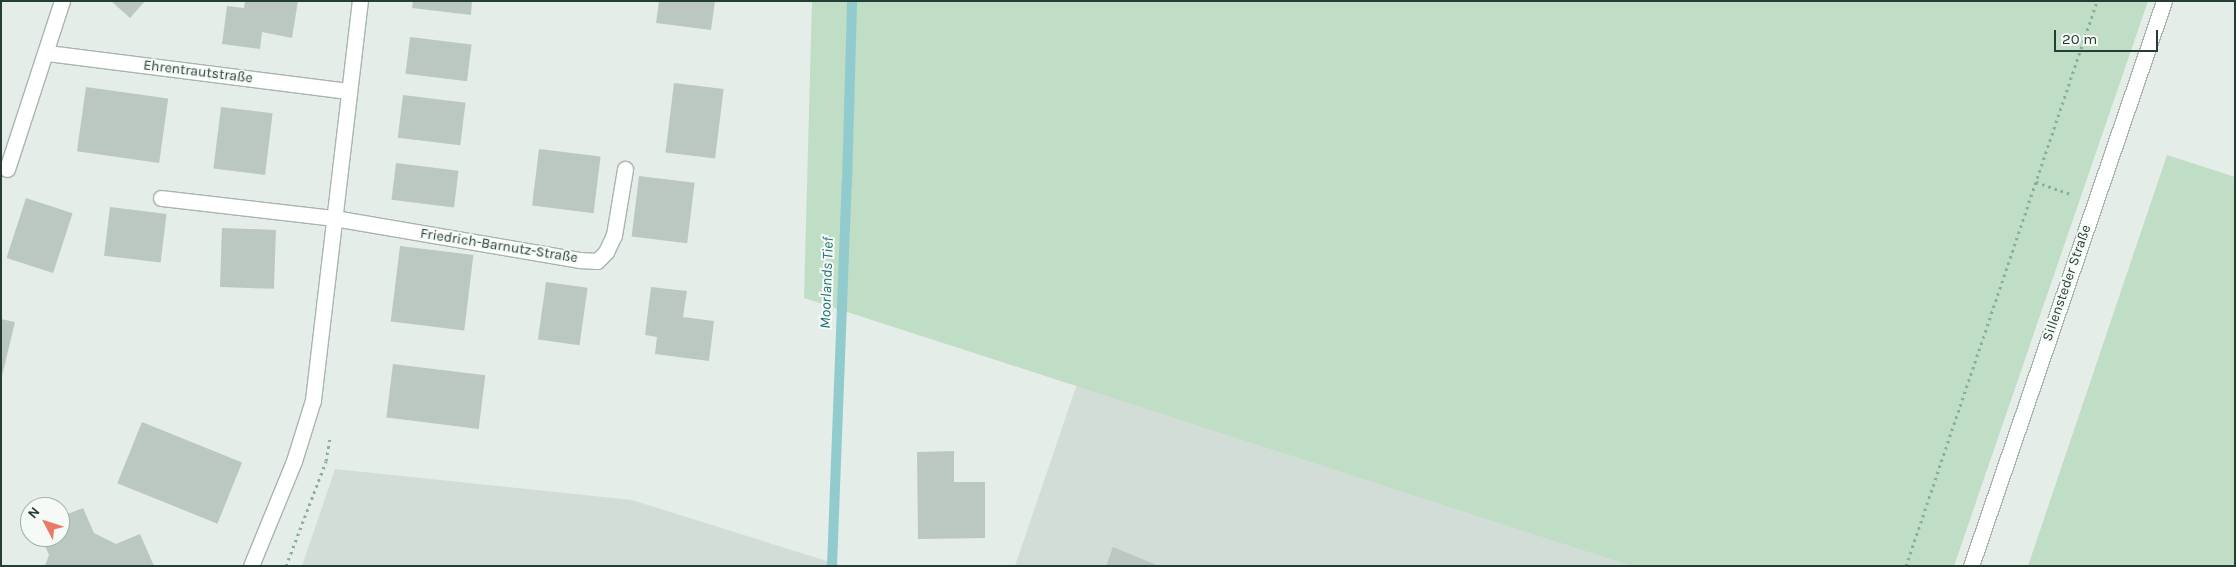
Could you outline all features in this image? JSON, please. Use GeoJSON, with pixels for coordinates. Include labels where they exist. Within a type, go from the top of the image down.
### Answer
{"type":"FeatureCollection","features":[{"type":"Feature","properties":{"kind":"street"},"geometry":{"type":"LineString","coordinates":[[7,168],[47,53],[62,1]]}},
{"type":"Feature","properties":{"kind":"street"},"geometry":{"type":"LineString","coordinates":[[251,566],[294,461],[313,400],[360,1]]}},
{"type":"Feature","properties":{"kind":"street","name":"Sillensteder Straße"},"geometry":{"type":"LineString","coordinates":[[1971,566],[2164,1]]}},
{"type":"Feature","properties":{"kind":"street","name":"Ehrentrautstraße"},"geometry":{"type":"LineString","coordinates":[[47,53],[349,92]]}},
{"type":"Feature","properties":{"kind":"street","name":"Friedrich-Barnutz-Straße"},"geometry":{"type":"LineString","coordinates":[[334,218],[580,260],[598,261],[606,252],[614,235],[625,169]]}},
{"type":"Feature","properties":{"kind":"street"},"geometry":{"type":"LineString","coordinates":[[161,198],[334,218]]}},
{"type":"Feature","properties":{"kind":"path"},"geometry":{"type":"LineString","coordinates":[[1906,566],[2097,1]]}},
{"type":"Feature","properties":{"kind":"path"},"geometry":{"type":"LineString","coordinates":[[2036,182],[2095,202]]}},
{"type":"Feature","properties":{"kind":"shaded area"},"geometry":{"type":"Polygon","coordinates":[[[1078,381],[1650,566],[1015,566],[1078,381]]]}},
{"type":"Feature","properties":{"kind":"shaded area"},"geometry":{"type":"Polygon","coordinates":[[[335,469],[632,500],[843,566],[302,566],[335,469]]]}},
{"type":"Feature","properties":{"kind":"green space"},"geometry":{"type":"Polygon","coordinates":[[[812,1],[2148,1],[1954,566],[1632,566],[804,298],[812,1]]]}},
{"type":"Feature","properties":{"kind":"green space"},"geometry":{"type":"Polygon","coordinates":[[[2167,155],[2235,177],[2235,566],[2028,566],[2167,155]]]}},
{"type":"Feature","properties":{"kind":"building"},"geometry":{"type":"Polygon","coordinates":[[[111,1],[145,1],[130,18],[111,1]]]}},
{"type":"Feature","properties":{"kind":"building"},"geometry":{"type":"Polygon","coordinates":[[[245,1],[298,1],[292,38],[262,32],[260,49],[222,44],[227,6],[244,8],[245,1]]]}},
{"type":"Feature","properties":{"kind":"building"},"geometry":{"type":"Polygon","coordinates":[[[413,1],[472,1],[471,15],[412,8],[413,1]]]}},
{"type":"Feature","properties":{"kind":"building"},"geometry":{"type":"Polygon","coordinates":[[[659,1],[715,1],[711,30],[656,23],[659,1]]]}},
{"type":"Feature","properties":{"kind":"building"},"geometry":{"type":"Polygon","coordinates":[[[410,37],[472,45],[467,81],[405,74],[410,37]]]}},
{"type":"Feature","properties":{"kind":"building"},"geometry":{"type":"Polygon","coordinates":[[[674,83],[724,89],[715,159],[665,152],[674,83]]]}},
{"type":"Feature","properties":{"kind":"building"},"geometry":{"type":"Polygon","coordinates":[[[86,87],[168,99],[159,163],[77,151],[86,87]]]}},
{"type":"Feature","properties":{"kind":"building"},"geometry":{"type":"Polygon","coordinates":[[[403,95],[466,103],[460,145],[398,138],[403,95]]]}},
{"type":"Feature","properties":{"kind":"building"},"geometry":{"type":"Polygon","coordinates":[[[221,107],[273,113],[265,175],[213,169],[221,107]]]}},
{"type":"Feature","properties":{"kind":"building"},"geometry":{"type":"Polygon","coordinates":[[[539,149],[601,157],[594,213],[532,206],[539,149]]]}},
{"type":"Feature","properties":{"kind":"building"},"geometry":{"type":"Polygon","coordinates":[[[396,163],[459,171],[454,207],[391,200],[396,163]]]}},
{"type":"Feature","properties":{"kind":"building"},"geometry":{"type":"Polygon","coordinates":[[[639,176],[695,183],[687,243],[632,237],[639,176]]]}},
{"type":"Feature","properties":{"kind":"building"},"geometry":{"type":"Polygon","coordinates":[[[26,198],[73,213],[53,273],[7,258],[26,198]]]}},
{"type":"Feature","properties":{"kind":"building"},"geometry":{"type":"Polygon","coordinates":[[[110,207],[167,214],[161,263],[104,256],[110,207]]]}},
{"type":"Feature","properties":{"kind":"building"},"geometry":{"type":"Polygon","coordinates":[[[222,228],[276,230],[274,289],[220,287],[222,228]]]}},
{"type":"Feature","properties":{"kind":"building"},"geometry":{"type":"Polygon","coordinates":[[[400,246],[473,255],[464,330],[391,321],[400,246]]]}},
{"type":"Feature","properties":{"kind":"building"},"geometry":{"type":"Polygon","coordinates":[[[546,282],[588,288],[580,345],[538,339],[546,282]]]}},
{"type":"Feature","properties":{"kind":"building"},"geometry":{"type":"Polygon","coordinates":[[[651,287],[687,291],[683,317],[714,321],[709,361],[655,354],[657,337],[645,335],[651,287]]]}},
{"type":"Feature","properties":{"kind":"building"},"geometry":{"type":"Polygon","coordinates":[[[1,319],[15,322],[2,376],[1,376],[1,319]]]}},
{"type":"Feature","properties":{"kind":"building"},"geometry":{"type":"Polygon","coordinates":[[[393,364],[485,375],[479,429],[386,418],[393,364]]]}},
{"type":"Feature","properties":{"kind":"building"},"geometry":{"type":"Polygon","coordinates":[[[142,422],[242,462],[217,524],[117,483],[142,422]]]}},
{"type":"Feature","properties":{"kind":"building"},"geometry":{"type":"Polygon","coordinates":[[[954,451],[954,482],[985,482],[985,538],[918,539],[917,452],[954,451]]]}},
{"type":"Feature","properties":{"kind":"building"},"geometry":{"type":"Polygon","coordinates":[[[83,508],[94,533],[116,544],[140,534],[154,566],[45,566],[49,555],[45,547],[70,547],[70,513],[83,508]]]}},
{"type":"Feature","properties":{"kind":"building"},"geometry":{"type":"Polygon","coordinates":[[[1113,547],[1159,566],[1106,566],[1113,547]]]}},
{"type":"Feature","properties":{"kind":"waterway","name":"Moorlands Tief"},"geometry":{"type":"LineString","coordinates":[[832,566],[852,1]]}}]}
